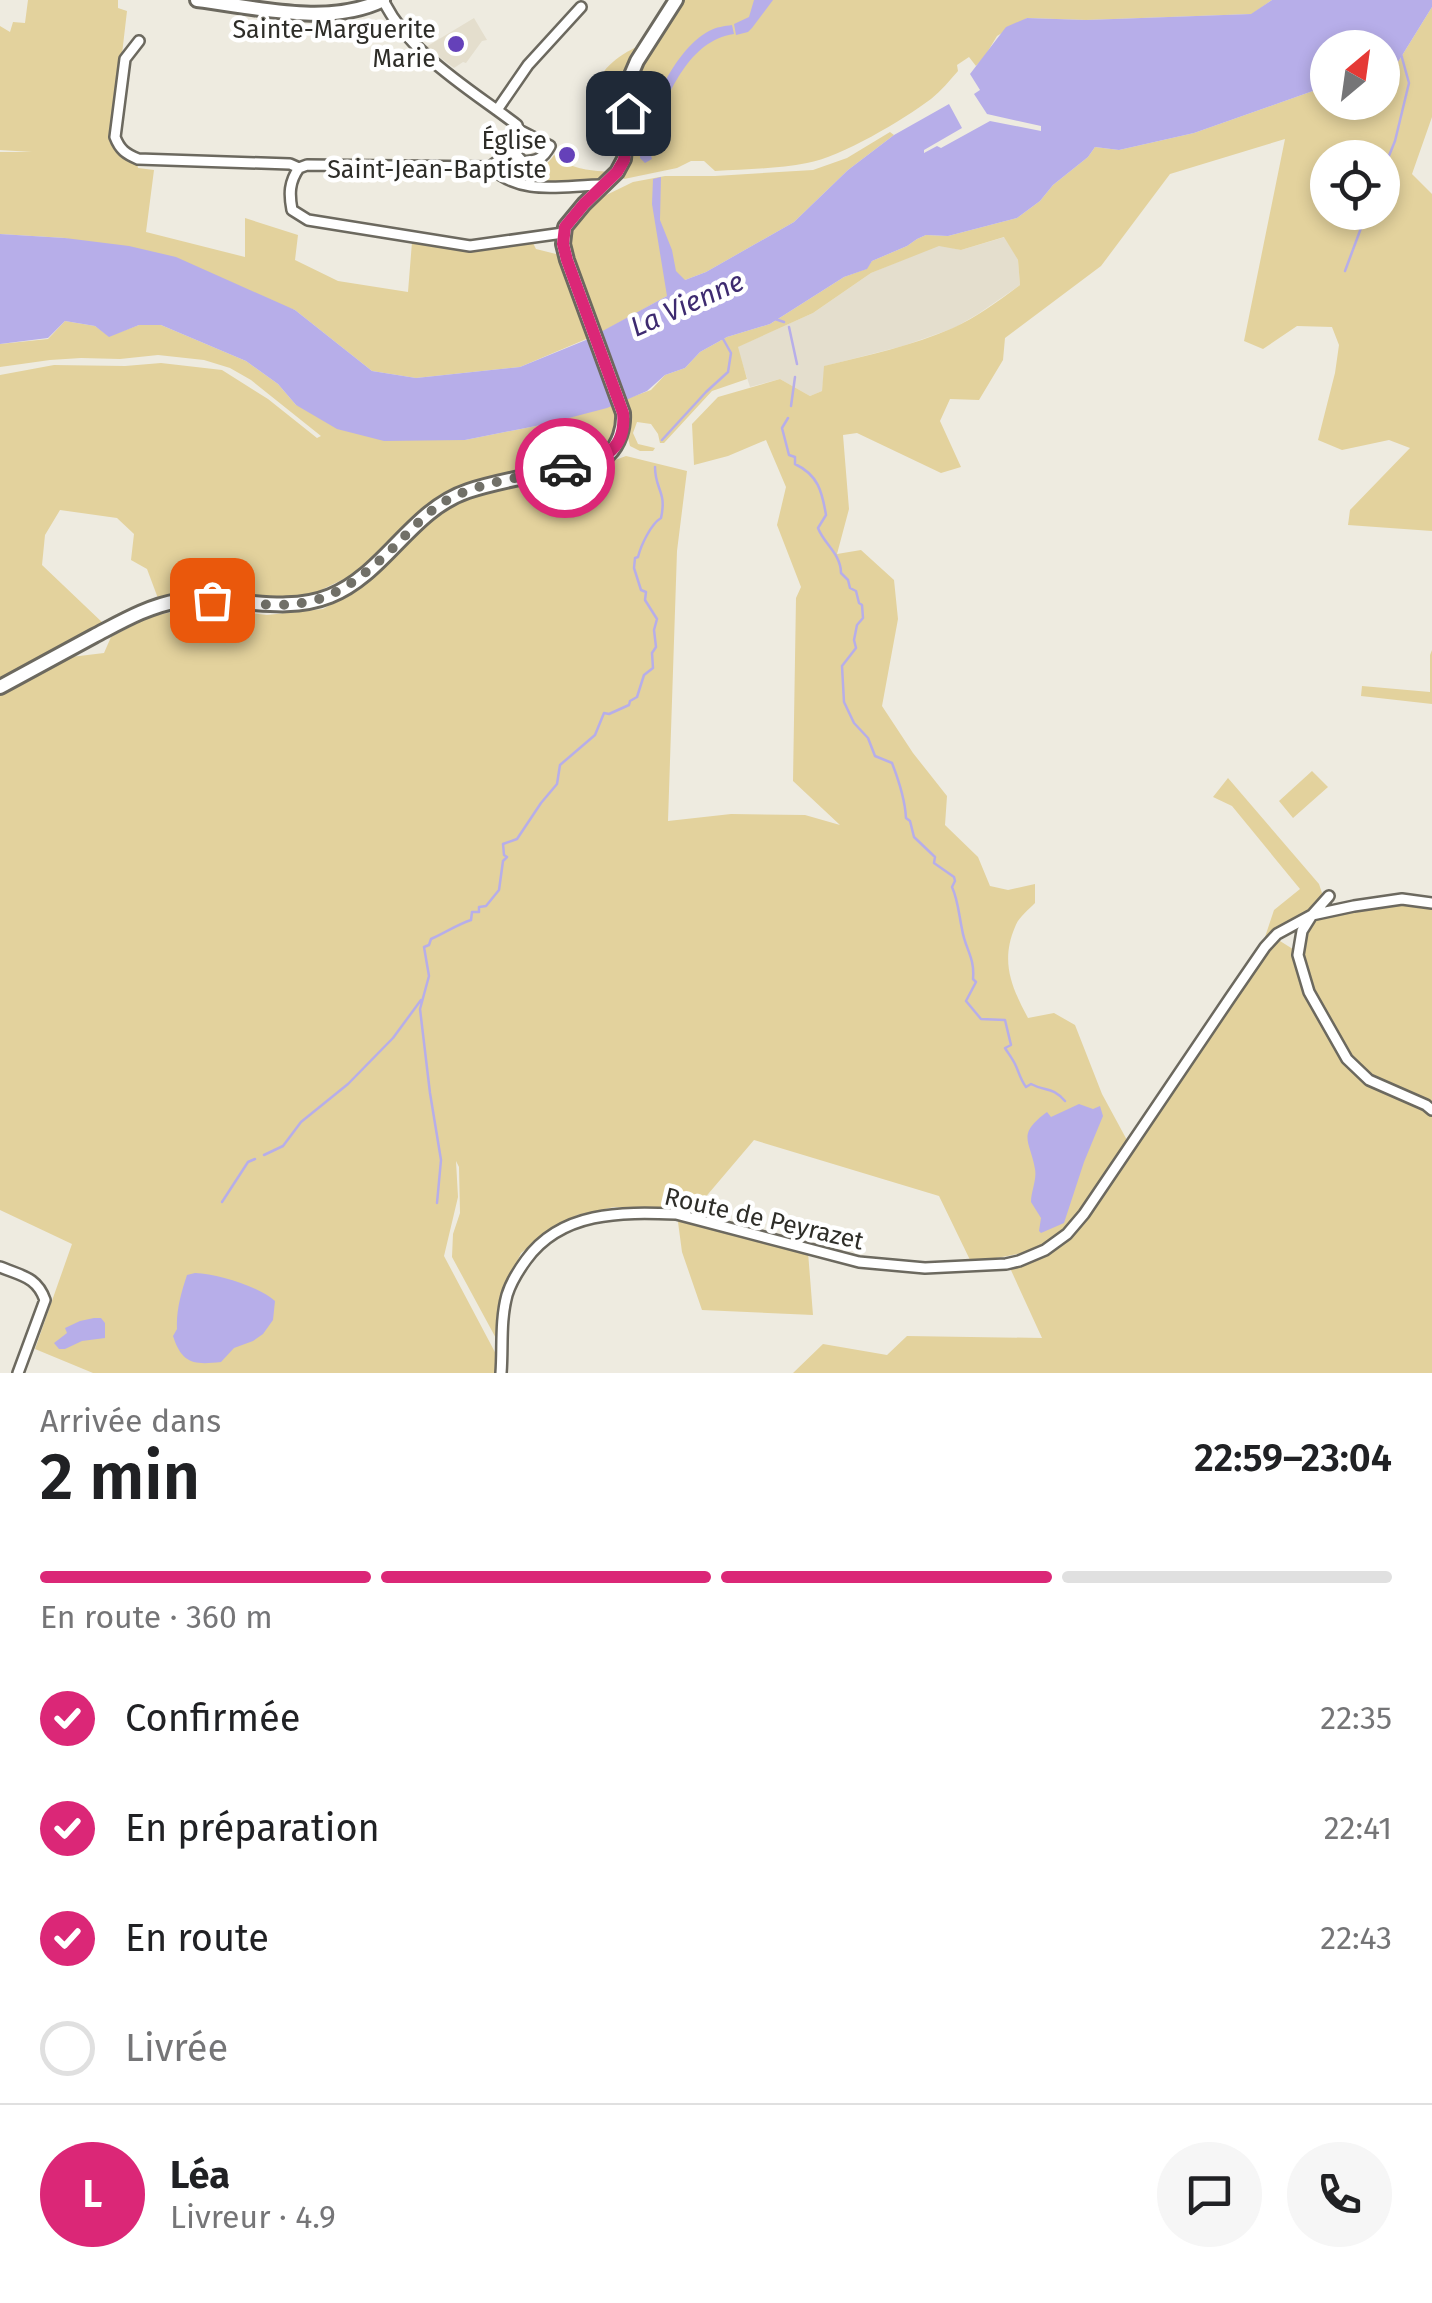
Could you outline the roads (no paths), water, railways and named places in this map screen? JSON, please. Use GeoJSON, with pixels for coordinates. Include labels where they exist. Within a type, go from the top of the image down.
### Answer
{"type":"FeatureCollection","features":[{"type":"Feature","properties":{"kind":"main road"},"geometry":{"type":"LineString","coordinates":[[197,0],[320,14],[357,10],[383,0]]}},
{"type":"Feature","properties":{"kind":"main road"},"geometry":{"type":"LineString","coordinates":[[0,687],[129,618],[172,602],[192,599],[276,606],[330,596],[362,577],[431,511],[451,498],[607,456],[624,422],[567,260],[563,234],[568,221],[624,160],[631,75],[676,0]]}},
{"type":"Feature","properties":{"kind":"street"},"geometry":{"type":"LineString","coordinates":[[383,0],[390,16],[414,43],[517,126],[520,139],[490,167],[307,165],[299,168],[291,182],[292,210],[308,220],[470,246],[563,234]]}},
{"type":"Feature","properties":{"kind":"street"},"geometry":{"type":"LineString","coordinates":[[497,110],[528,65],[581,7]]}},
{"type":"Feature","properties":{"kind":"street"},"geometry":{"type":"LineString","coordinates":[[139,41],[125,58],[116,137],[125,154],[138,159],[290,164],[299,168]]}},
{"type":"Feature","properties":{"kind":"street"},"geometry":{"type":"LineString","coordinates":[[512,150],[523,162],[537,161],[550,146],[519,130]]}},
{"type":"Feature","properties":{"kind":"street"},"geometry":{"type":"LineString","coordinates":[[490,167],[515,184],[563,188],[603,185]]}},
{"type":"Feature","properties":{"kind":"street"},"geometry":{"type":"LineString","coordinates":[[1329,896],[1302,932],[1298,956],[1308,992],[1347,1059],[1369,1080],[1432,1110]]}},
{"type":"Feature","properties":{"kind":"street"},"geometry":{"type":"LineString","coordinates":[[1312,915],[1402,899],[1432,902]]}},
{"type":"Feature","properties":{"kind":"street","name":"Route de Peyrazet"},"geometry":{"type":"LineString","coordinates":[[501,1373],[501,1331],[507,1294],[516,1274],[533,1250],[576,1221],[676,1214],[858,1262],[926,1268],[1006,1264],[1045,1250],[1067,1234],[1084,1214],[1266,946],[1278,934],[1312,915]]}},
{"type":"Feature","properties":{"kind":"street"},"geometry":{"type":"LineString","coordinates":[[0,1267],[31,1279],[40,1286],[45,1300],[18,1373]]}},
{"type":"Feature","properties":{"kind":"water"},"geometry":{"type":"Polygon","coordinates":[[[754,0],[773,0],[748,32],[736,35],[734,24],[749,17],[754,0]]]}},
{"type":"Feature","properties":{"kind":"water","name":"La Vienne"},"geometry":{"type":"Polygon","coordinates":[[[1272,0],[1432,0],[1432,7],[1400,59],[1400,30],[1310,30],[1310,92],[1194,133],[1119,150],[1095,147],[1017,218],[948,236],[926,235],[917,239],[872,261],[867,269],[844,277],[770,324],[727,337],[700,352],[685,368],[665,375],[647,391],[607,408],[465,440],[384,441],[337,429],[296,405],[278,384],[246,361],[161,325],[139,325],[109,337],[95,326],[65,321],[48,338],[0,344],[0,234],[129,246],[176,257],[295,310],[372,371],[416,378],[520,367],[586,340],[667,296],[652,204],[653,179],[661,177],[660,220],[676,271],[685,280],[794,222],[848,170],[894,135],[949,104],[962,128],[924,153],[990,121],[1041,131],[1041,126],[987,114],[974,94],[980,90],[970,74],[1006,27],[1027,18],[1086,20],[1251,14],[1272,0]]]}},
{"type":"Feature","properties":{"kind":"water"},"geometry":{"type":"Polygon","coordinates":[[[732,25],[734,34],[704,47],[674,84],[649,136],[652,159],[645,163],[640,158],[647,124],[672,69],[696,41],[712,30],[732,25]]]}},
{"type":"Feature","properties":{"kind":"water"},"geometry":{"type":"Polygon","coordinates":[[[1079,1104],[1093,1109],[1100,1106],[1103,1116],[1064,1223],[1041,1233],[1041,1218],[1031,1202],[1035,1173],[1028,1132],[1047,1112],[1051,1117],[1079,1104]]]}},
{"type":"Feature","properties":{"kind":"water"},"geometry":{"type":"Polygon","coordinates":[[[195,1273],[237,1282],[275,1301],[273,1320],[263,1334],[234,1348],[221,1362],[190,1361],[180,1352],[173,1336],[187,1275],[195,1273]]]}},
{"type":"Feature","properties":{"kind":"water"},"geometry":{"type":"Polygon","coordinates":[[[94,1318],[105,1323],[105,1338],[82,1341],[65,1349],[54,1343],[67,1333],[65,1328],[94,1318]]]}},
{"type":"Feature","properties":{"kind":"waterway"},"geometry":{"type":"LineString","coordinates":[[1395,140],[1409,83],[1401,54]]}},
{"type":"Feature","properties":{"kind":"waterway"},"geometry":{"type":"LineString","coordinates":[[1345,271],[1360,230]]}},
{"type":"Feature","properties":{"kind":"waterway"},"geometry":{"type":"LineString","coordinates":[[772,318],[784,322]]}},
{"type":"Feature","properties":{"kind":"waterway"},"geometry":{"type":"LineString","coordinates":[[789,327],[797,364]]}},
{"type":"Feature","properties":{"kind":"waterway"},"geometry":{"type":"LineString","coordinates":[[662,440],[728,372],[731,353],[722,337]]}},
{"type":"Feature","properties":{"kind":"waterway"},"geometry":{"type":"LineString","coordinates":[[791,406],[795,377]]}},
{"type":"Feature","properties":{"kind":"waterway"},"geometry":{"type":"LineString","coordinates":[[788,418],[782,428],[789,455],[818,485],[826,515],[818,528],[862,605],[863,618],[854,640],[856,648],[842,666],[844,702],[875,756],[892,763],[914,837],[935,857],[934,863],[954,877],[952,887],[976,982],[966,1001],[981,1019],[1005,1020],[1011,1045],[1005,1048],[1026,1087],[1031,1084],[1052,1091],[1065,1101]]}},
{"type":"Feature","properties":{"kind":"waterway"},"geometry":{"type":"LineString","coordinates":[[437,1203],[441,1160],[420,1009],[429,976],[424,947],[431,939],[471,920],[472,912],[486,906],[499,890],[507,857],[503,844],[517,839],[557,784],[560,765],[595,735],[604,713],[629,705],[637,697],[644,675],[653,668],[657,619],[645,600],[646,592],[641,590],[634,568],[647,535],[661,518],[663,502],[655,467]]}},
{"type":"Feature","properties":{"kind":"waterway"},"geometry":{"type":"LineString","coordinates":[[264,1155],[283,1146],[301,1122],[348,1084],[393,1038],[421,1000]]}},
{"type":"Feature","properties":{"kind":"waterway"},"geometry":{"type":"LineString","coordinates":[[222,1202],[248,1162],[255,1159]]}},
{"type":"Feature","properties":{"kind":"place","name":"Sainte-Marguerite Marie"},"geometry":{"type":"Point","coordinates":[456,44]}},
{"type":"Feature","properties":{"kind":"place","name":"Église Saint-Jean-Baptiste"},"geometry":{"type":"Point","coordinates":[567,155]}}]}
